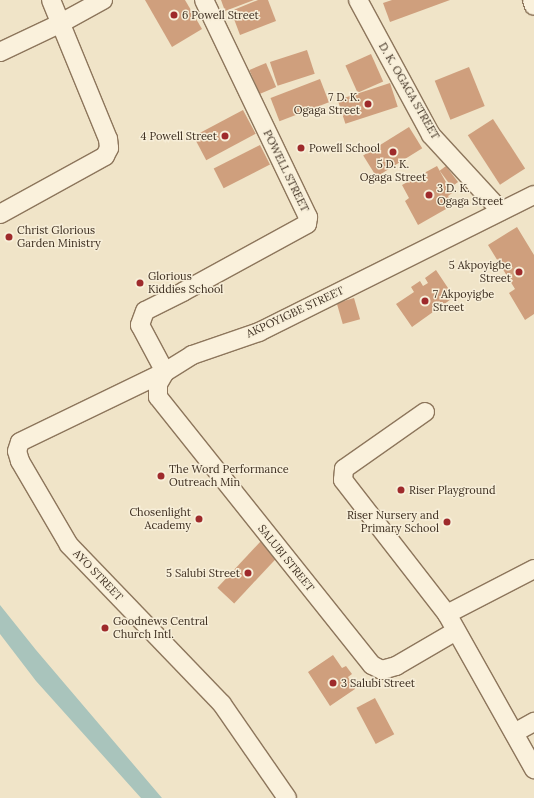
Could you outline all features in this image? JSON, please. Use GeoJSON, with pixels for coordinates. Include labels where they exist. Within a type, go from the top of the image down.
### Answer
{"type":"FeatureCollection","features":[{"type":"Feature","properties":{"kind":"street"},"geometry":{"type":"LineString","coordinates":[[0,214],[105,156],[109,148],[108,139],[51,0]]}},
{"type":"Feature","properties":{"kind":"street"},"geometry":{"type":"LineString","coordinates":[[0,52],[61,23],[102,0]]}},
{"type":"Feature","properties":{"kind":"street","name":"POWELL STREET"},"geometry":{"type":"LineString","coordinates":[[165,372],[140,325],[145,311],[184,292],[306,224],[308,217],[204,0]]}},
{"type":"Feature","properties":{"kind":"street","name":"D. K. OGAGA STREET"},"geometry":{"type":"LineString","coordinates":[[358,0],[431,135],[501,211]]}},
{"type":"Feature","properties":{"kind":"street"},"geometry":{"type":"LineString","coordinates":[[532,0],[534,6]]}},
{"type":"Feature","properties":{"kind":"street","name":"AKPOYIGBE STREET"},"geometry":{"type":"LineString","coordinates":[[17,451],[20,442],[165,372],[192,355],[259,332],[534,195]]}},
{"type":"Feature","properties":{"kind":"street","name":"SALUBI STREET"},"geometry":{"type":"LineString","coordinates":[[165,372],[158,384],[158,397],[372,665],[382,670],[396,666],[456,632]]}},
{"type":"Feature","properties":{"kind":"street"},"geometry":{"type":"LineString","coordinates":[[425,412],[344,469],[343,480],[447,614],[534,768]]}},
{"type":"Feature","properties":{"kind":"street","name":"AYO STREET"},"geometry":{"type":"LineString","coordinates":[[17,451],[20,461],[69,545],[222,704],[287,798]]}},
{"type":"Feature","properties":{"kind":"street"},"geometry":{"type":"LineString","coordinates":[[447,614],[534,569]]}},
{"type":"Feature","properties":{"kind":"street"},"geometry":{"type":"LineString","coordinates":[[514,733],[534,722]]}},
{"type":"Feature","properties":{"kind":"water"},"geometry":{"type":"Polygon","coordinates":[[[0,605],[36,650],[162,798],[141,798],[36,681],[0,634],[0,605]]]}},
{"type":"Feature","properties":{"kind":"building","name":"6 Powell Street"},"geometry":{"type":"Polygon","coordinates":[[[145,0],[185,0],[202,29],[172,47],[145,0]]]}},
{"type":"Feature","properties":{"kind":"building"},"geometry":{"type":"Polygon","coordinates":[[[221,0],[254,0],[225,11],[221,0]]]}},
{"type":"Feature","properties":{"kind":"building"},"geometry":{"type":"Polygon","coordinates":[[[258,0],[268,0],[276,21],[240,35],[231,11],[258,0]]]}},
{"type":"Feature","properties":{"kind":"building"},"geometry":{"type":"Polygon","coordinates":[[[392,0],[450,0],[390,22],[383,3],[392,0]]]}},
{"type":"Feature","properties":{"kind":"building"},"geometry":{"type":"Polygon","coordinates":[[[307,50],[315,74],[278,86],[270,62],[307,50]]]}},
{"type":"Feature","properties":{"kind":"building"},"geometry":{"type":"Polygon","coordinates":[[[371,54],[383,81],[358,93],[345,65],[371,54]]]}},
{"type":"Feature","properties":{"kind":"building"},"geometry":{"type":"Polygon","coordinates":[[[266,63],[276,87],[260,94],[249,70],[266,63]]]}},
{"type":"Feature","properties":{"kind":"building"},"geometry":{"type":"Polygon","coordinates":[[[469,67],[485,106],[450,120],[435,81],[469,67]]]}},
{"type":"Feature","properties":{"kind":"building"},"geometry":{"type":"Polygon","coordinates":[[[320,79],[329,102],[279,121],[271,98],[320,79]]]}},
{"type":"Feature","properties":{"kind":"building","name":"7 D. K. Ogaga Street"},"geometry":{"type":"Polygon","coordinates":[[[390,83],[398,107],[345,124],[338,100],[390,83]]]}},
{"type":"Feature","properties":{"kind":"building","name":"4 Powell Street"},"geometry":{"type":"Polygon","coordinates":[[[243,110],[256,134],[206,160],[194,136],[243,110]]]}},
{"type":"Feature","properties":{"kind":"building"},"geometry":{"type":"Polygon","coordinates":[[[493,119],[525,168],[500,185],[468,135],[493,119]]]}},
{"type":"Feature","properties":{"kind":"building","name":"5 D. K. Ogaga Street"},"geometry":{"type":"Polygon","coordinates":[[[409,127],[422,148],[376,177],[363,156],[409,127]]]}},
{"type":"Feature","properties":{"kind":"building"},"geometry":{"type":"Polygon","coordinates":[[[260,145],[270,165],[224,188],[214,169],[260,145]]]}},
{"type":"Feature","properties":{"kind":"building","name":"3 D. K. Ogaga Street"},"geometry":{"type":"Polygon","coordinates":[[[437,166],[452,193],[448,196],[453,205],[418,225],[405,201],[409,198],[402,185],[437,166]]]}},
{"type":"Feature","properties":{"kind":"building"},"geometry":{"type":"Polygon","coordinates":[[[446,166],[458,182],[452,187],[440,171],[446,166]]]}},
{"type":"Feature","properties":{"kind":"building","name":"5 Akpoyigbe Street"},"geometry":{"type":"Polygon","coordinates":[[[517,227],[534,255],[534,314],[525,320],[509,293],[515,289],[488,245],[517,227]]]}},
{"type":"Feature","properties":{"kind":"building","name":"7 Akpoyigbe Street"},"geometry":{"type":"Polygon","coordinates":[[[436,270],[454,297],[412,327],[396,304],[414,292],[411,287],[420,281],[423,286],[428,283],[425,278],[436,270]]]}},
{"type":"Feature","properties":{"kind":"building"},"geometry":{"type":"Polygon","coordinates":[[[354,298],[360,319],[343,324],[337,303],[354,298]]]}},
{"type":"Feature","properties":{"kind":"building","name":"5 Salubi Street"},"geometry":{"type":"Polygon","coordinates":[[[261,541],[278,557],[234,603],[217,588],[261,541]]]}},
{"type":"Feature","properties":{"kind":"building","name":"3 Salubi Street"},"geometry":{"type":"Polygon","coordinates":[[[333,655],[342,668],[346,666],[352,674],[348,677],[355,689],[330,706],[308,672],[333,655]]]}},
{"type":"Feature","properties":{"kind":"building"},"geometry":{"type":"Polygon","coordinates":[[[375,698],[394,734],[376,744],[356,708],[375,698]]]}},
{"type":"Feature","properties":{"kind":"place","name":"6 Powell Street"},"geometry":{"type":"Point","coordinates":[174,15]}},
{"type":"Feature","properties":{"kind":"place","name":"7 D. K. Ogaga Street"},"geometry":{"type":"Point","coordinates":[368,104]}},
{"type":"Feature","properties":{"kind":"place","name":"4 Powell Street"},"geometry":{"type":"Point","coordinates":[225,136]}},
{"type":"Feature","properties":{"kind":"place","name":"Powell School"},"geometry":{"type":"Point","coordinates":[301,148]}},
{"type":"Feature","properties":{"kind":"place","name":"5 D. K. Ogaga Street"},"geometry":{"type":"Point","coordinates":[393,152]}},
{"type":"Feature","properties":{"kind":"place","name":"3 D. K. Ogaga Street"},"geometry":{"type":"Point","coordinates":[429,195]}},
{"type":"Feature","properties":{"kind":"place","name":"Christ Glorious Garden Ministry"},"geometry":{"type":"Point","coordinates":[9,237]}},
{"type":"Feature","properties":{"kind":"place","name":"5 Akpoyigbe Street"},"geometry":{"type":"Point","coordinates":[519,272]}},
{"type":"Feature","properties":{"kind":"place","name":"Glorious Kiddies School"},"geometry":{"type":"Point","coordinates":[140,283]}},
{"type":"Feature","properties":{"kind":"place","name":"7 Akpoyigbe Street"},"geometry":{"type":"Point","coordinates":[425,301]}},
{"type":"Feature","properties":{"kind":"place","name":"The Word Performance Outreach Min"},"geometry":{"type":"Point","coordinates":[161,476]}},
{"type":"Feature","properties":{"kind":"place","name":"Riser Playground"},"geometry":{"type":"Point","coordinates":[401,490]}},
{"type":"Feature","properties":{"kind":"place","name":"Chosenlight Academy"},"geometry":{"type":"Point","coordinates":[199,519]}},
{"type":"Feature","properties":{"kind":"place","name":"Riser Nursery and Primary School"},"geometry":{"type":"Point","coordinates":[447,522]}},
{"type":"Feature","properties":{"kind":"place","name":"5 Salubi Street"},"geometry":{"type":"Point","coordinates":[248,573]}},
{"type":"Feature","properties":{"kind":"place","name":"Goodnews Central Church Intl."},"geometry":{"type":"Point","coordinates":[105,628]}},
{"type":"Feature","properties":{"kind":"place","name":"3 Salubi Street"},"geometry":{"type":"Point","coordinates":[333,683]}}]}
